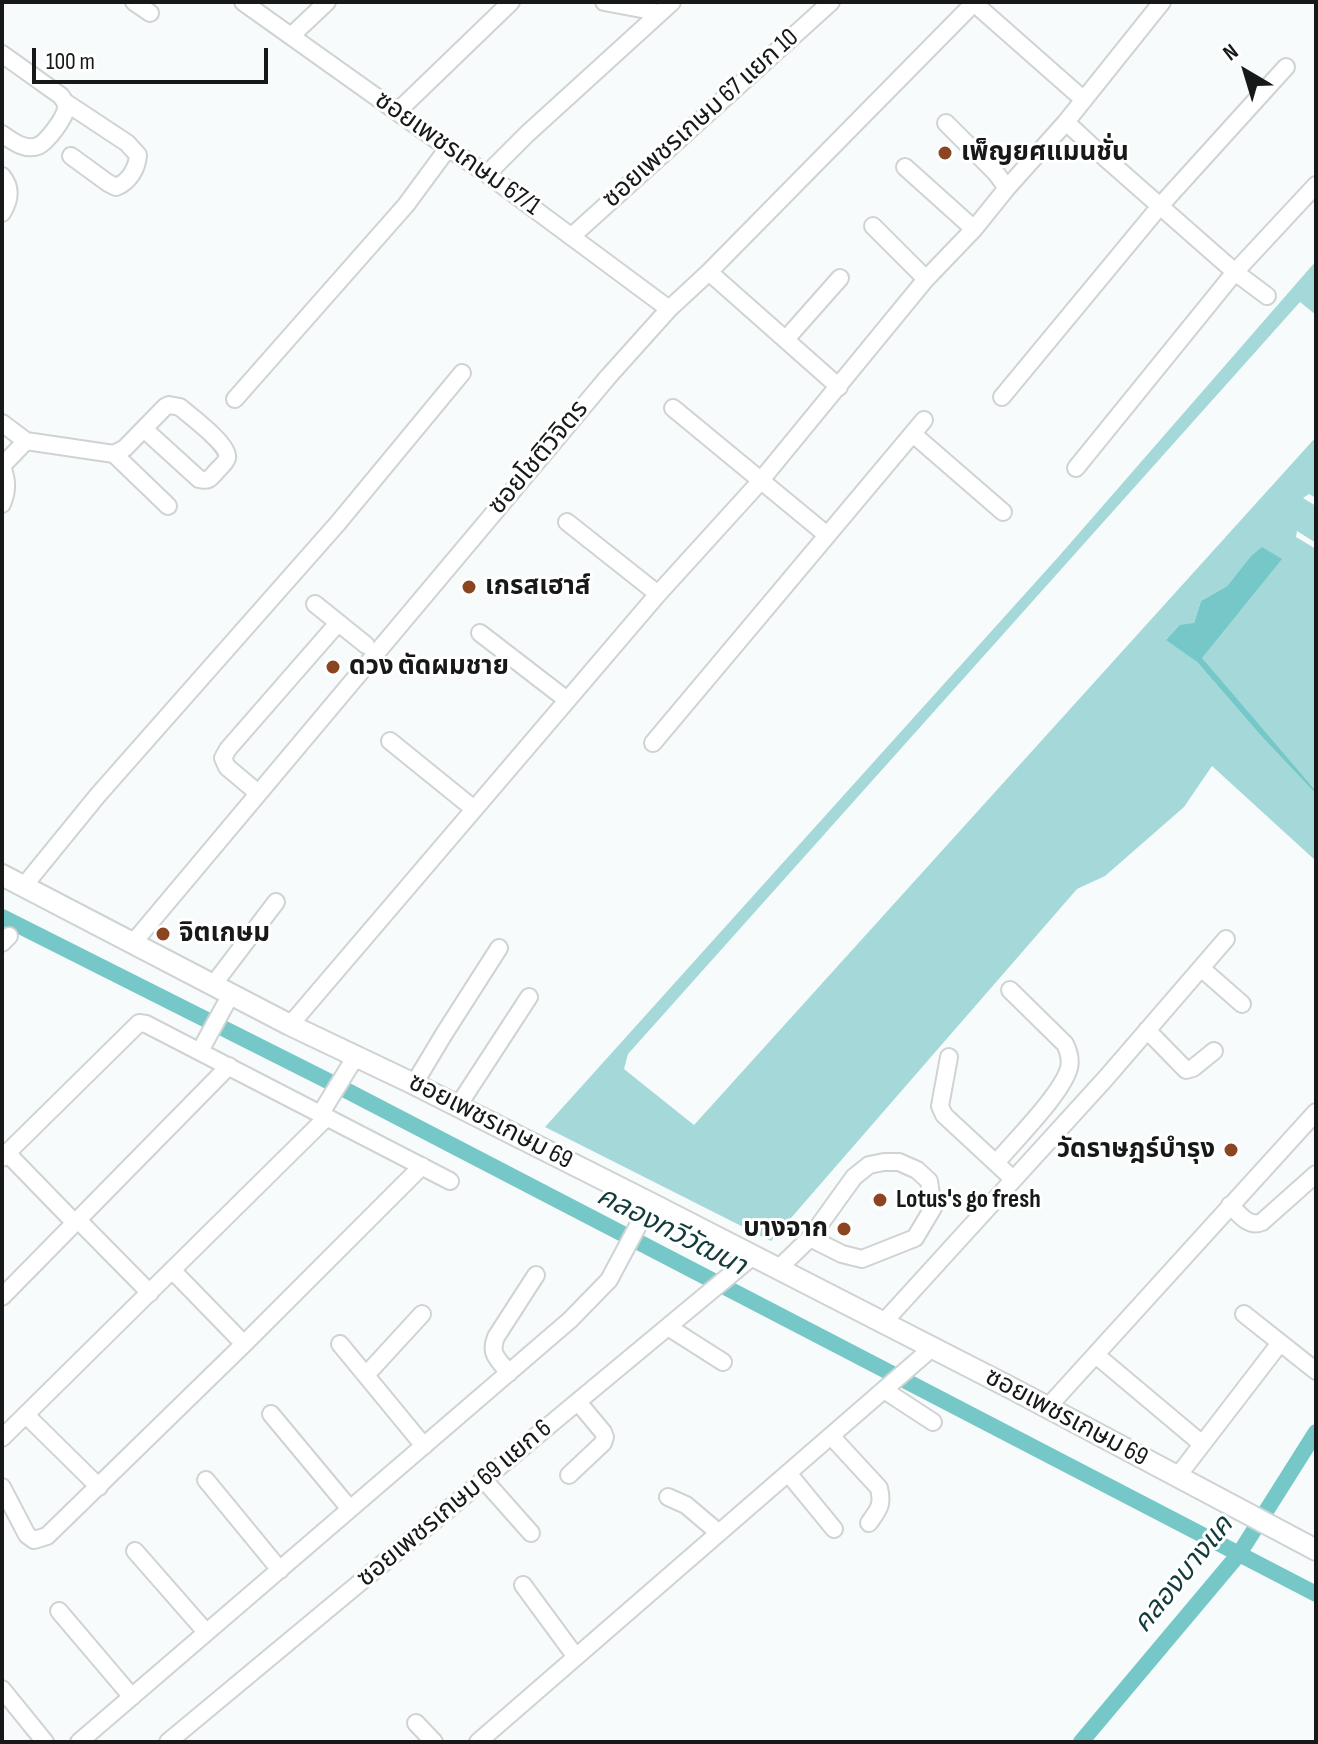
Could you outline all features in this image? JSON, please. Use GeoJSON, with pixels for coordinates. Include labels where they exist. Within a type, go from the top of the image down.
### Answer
{"type":"FeatureCollection","features":[{"type":"Feature","properties":{"kind":"main road","name":"ซอยเพชรเกษม 69"},"geometry":{"type":"LineString","coordinates":[[2,875],[133,943],[223,995],[290,1025],[352,1062],[414,1084],[458,1106],[646,1211],[747,1261],[778,1269],[883,1323],[925,1354],[1047,1408],[1316,1550]]}},
{"type":"Feature","properties":{"kind":"street"},"geometry":{"type":"LineString","coordinates":[[134,2],[150,13]]}},
{"type":"Feature","properties":{"kind":"street","name":"ซอยเพชรเกษม 67/1"},"geometry":{"type":"LineString","coordinates":[[243,2],[487,174],[669,309]]}},
{"type":"Feature","properties":{"kind":"street"},"geometry":{"type":"LineString","coordinates":[[291,36],[327,2]]}},
{"type":"Feature","properties":{"kind":"street"},"geometry":{"type":"LineString","coordinates":[[397,112],[511,2]]}},
{"type":"Feature","properties":{"kind":"street"},"geometry":{"type":"LineString","coordinates":[[604,2],[652,11]]}},
{"type":"Feature","properties":{"kind":"street"},"geometry":{"type":"LineString","coordinates":[[487,174],[672,2]]}},
{"type":"Feature","properties":{"kind":"street","name":"ซอยเพชรเกษม 67 แยก 10"},"geometry":{"type":"LineString","coordinates":[[572,236],[831,2]]}},
{"type":"Feature","properties":{"kind":"street"},"geometry":{"type":"LineString","coordinates":[[975,2],[1084,100]]}},
{"type":"Feature","properties":{"kind":"street","name":"ซอยโชติวิจิตร"},"geometry":{"type":"LineString","coordinates":[[133,943],[608,377],[669,309],[975,2]]}},
{"type":"Feature","properties":{"kind":"street"},"geometry":{"type":"LineString","coordinates":[[290,1025],[658,594],[760,481],[926,279],[974,229],[1066,122],[1162,2]]}},
{"type":"Feature","properties":{"kind":"street"},"geometry":{"type":"LineString","coordinates":[[2,54],[65,102],[127,143],[138,155],[137,164],[125,184],[116,187],[71,156]]}},
{"type":"Feature","properties":{"kind":"street"},"geometry":{"type":"LineString","coordinates":[[1002,397],[1160,206],[1286,67]]}},
{"type":"Feature","properties":{"kind":"street"},"geometry":{"type":"LineString","coordinates":[[2,134],[15,144],[37,147],[46,141],[63,118],[65,102]]}},
{"type":"Feature","properties":{"kind":"street"},"geometry":{"type":"LineString","coordinates":[[1066,122],[1235,272],[1267,296]]}},
{"type":"Feature","properties":{"kind":"street"},"geometry":{"type":"LineString","coordinates":[[946,123],[1007,188]]}},
{"type":"Feature","properties":{"kind":"street"},"geometry":{"type":"LineString","coordinates":[[235,399],[406,205],[448,148]]}},
{"type":"Feature","properties":{"kind":"street"},"geometry":{"type":"LineString","coordinates":[[905,167],[974,229]]}},
{"type":"Feature","properties":{"kind":"street"},"geometry":{"type":"LineString","coordinates":[[2,176],[7,182],[9,197],[2,213]]}},
{"type":"Feature","properties":{"kind":"street"},"geometry":{"type":"LineString","coordinates":[[1076,468],[1235,272],[1316,185]]}},
{"type":"Feature","properties":{"kind":"street"},"geometry":{"type":"LineString","coordinates":[[873,226],[926,279]]}},
{"type":"Feature","properties":{"kind":"street"},"geometry":{"type":"LineString","coordinates":[[709,272],[839,387]]}},
{"type":"Feature","properties":{"kind":"street"},"geometry":{"type":"LineString","coordinates":[[786,339],[840,278]]}},
{"type":"Feature","properties":{"kind":"street"},"geometry":{"type":"LineString","coordinates":[[23,887],[98,795],[338,523],[462,373]]}},
{"type":"Feature","properties":{"kind":"street"},"geometry":{"type":"LineString","coordinates":[[114,454],[125,448],[165,407],[174,405],[223,445],[227,459],[210,479],[204,481],[144,429]]}},
{"type":"Feature","properties":{"kind":"street"},"geometry":{"type":"LineString","coordinates":[[673,408],[827,535]]}},
{"type":"Feature","properties":{"kind":"street"},"geometry":{"type":"LineString","coordinates":[[653,743],[924,420]]}},
{"type":"Feature","properties":{"kind":"street"},"geometry":{"type":"LineString","coordinates":[[2,423],[26,441],[114,454],[168,506]]}},
{"type":"Feature","properties":{"kind":"street"},"geometry":{"type":"LineString","coordinates":[[913,434],[1003,512]]}},
{"type":"Feature","properties":{"kind":"street"},"geometry":{"type":"LineString","coordinates":[[2,504],[7,480],[2,466],[26,441]]}},
{"type":"Feature","properties":{"kind":"street"},"geometry":{"type":"LineString","coordinates":[[567,522],[658,594]]}},
{"type":"Feature","properties":{"kind":"street"},"geometry":{"type":"LineString","coordinates":[[315,604],[366,645]]}},
{"type":"Feature","properties":{"kind":"street"},"geometry":{"type":"LineString","coordinates":[[258,793],[227,767],[223,758],[338,623]]}},
{"type":"Feature","properties":{"kind":"street"},"geometry":{"type":"LineString","coordinates":[[480,633],[567,700]]}},
{"type":"Feature","properties":{"kind":"street"},"geometry":{"type":"LineString","coordinates":[[390,741],[474,809]]}},
{"type":"Feature","properties":{"kind":"street"},"geometry":{"type":"LineString","coordinates":[[200,1051],[210,1034],[223,995],[276,902]]}},
{"type":"Feature","properties":{"kind":"street"},"geometry":{"type":"LineString","coordinates":[[883,1323],[1226,939]]}},
{"type":"Feature","properties":{"kind":"street"},"geometry":{"type":"LineString","coordinates":[[414,1084],[499,948]]}},
{"type":"Feature","properties":{"kind":"street"},"geometry":{"type":"LineString","coordinates":[[1201,968],[1242,1004]]}},
{"type":"Feature","properties":{"kind":"street"},"geometry":{"type":"LineString","coordinates":[[996,1163],[1057,1091],[1069,1067],[1070,1054],[1065,1044],[1010,990]]}},
{"type":"Feature","properties":{"kind":"street"},"geometry":{"type":"LineString","coordinates":[[458,1106],[529,997]]}},
{"type":"Feature","properties":{"kind":"street"},"geometry":{"type":"LineString","coordinates":[[150,1293],[5,1156],[139,1023],[325,1110],[450,1181]]}},
{"type":"Feature","properties":{"kind":"street"},"geometry":{"type":"LineString","coordinates":[[1147,1030],[1186,1070],[1214,1051]]}},
{"type":"Feature","properties":{"kind":"street"},"geometry":{"type":"LineString","coordinates":[[949,1057],[940,1106],[944,1115],[1013,1179]]}},
{"type":"Feature","properties":{"kind":"street"},"geometry":{"type":"LineString","coordinates":[[2,1438],[150,1293],[325,1110],[352,1062]]}},
{"type":"Feature","properties":{"kind":"street"},"geometry":{"type":"LineString","coordinates":[[2,1297],[229,1066]]}},
{"type":"Feature","properties":{"kind":"street"},"geometry":{"type":"LineString","coordinates":[[1047,1408],[1316,1112]]}},
{"type":"Feature","properties":{"kind":"street"},"geometry":{"type":"LineString","coordinates":[[778,1269],[810,1238],[854,1177],[869,1165],[899,1162],[917,1170],[929,1181],[933,1208],[915,1238],[862,1259],[842,1254],[810,1238]]}},
{"type":"Feature","properties":{"kind":"street"},"geometry":{"type":"LineString","coordinates":[[2,1487],[27,1535],[34,1540],[47,1536],[422,1166]]}},
{"type":"Feature","properties":{"kind":"street"},"geometry":{"type":"LineString","coordinates":[[1230,1205],[1250,1223],[1257,1224],[1316,1174]]}},
{"type":"Feature","properties":{"kind":"street"},"geometry":{"type":"LineString","coordinates":[[79,1742],[580,1311],[609,1280],[646,1211]]}},
{"type":"Feature","properties":{"kind":"street","name":"ซอยเพชรเกษม 69 แยก 6"},"geometry":{"type":"LineString","coordinates":[[168,1742],[747,1261]]}},
{"type":"Feature","properties":{"kind":"street"},"geometry":{"type":"LineString","coordinates":[[172,1270],[244,1344]]}},
{"type":"Feature","properties":{"kind":"street"},"geometry":{"type":"LineString","coordinates":[[509,1373],[493,1354],[492,1346],[536,1275]]}},
{"type":"Feature","properties":{"kind":"street"},"geometry":{"type":"LineString","coordinates":[[366,1375],[422,1314]]}},
{"type":"Feature","properties":{"kind":"street"},"geometry":{"type":"LineString","coordinates":[[1244,1314],[1316,1371]]}},
{"type":"Feature","properties":{"kind":"street"},"geometry":{"type":"LineString","coordinates":[[668,1327],[723,1362]]}},
{"type":"Feature","properties":{"kind":"street"},"geometry":{"type":"LineString","coordinates":[[1177,1477],[1280,1343]]}},
{"type":"Feature","properties":{"kind":"street"},"geometry":{"type":"LineString","coordinates":[[340,1344],[424,1446]]}},
{"type":"Feature","properties":{"kind":"street"},"geometry":{"type":"LineString","coordinates":[[487,1739],[576,1657],[925,1354]]}},
{"type":"Feature","properties":{"kind":"street"},"geometry":{"type":"LineString","coordinates":[[1096,1355],[1202,1444]]}},
{"type":"Feature","properties":{"kind":"street"},"geometry":{"type":"LineString","coordinates":[[885,1389],[933,1422]]}},
{"type":"Feature","properties":{"kind":"street"},"geometry":{"type":"LineString","coordinates":[[569,1475],[603,1443],[605,1437],[578,1402]]}},
{"type":"Feature","properties":{"kind":"street"},"geometry":{"type":"LineString","coordinates":[[271,1414],[350,1509]]}},
{"type":"Feature","properties":{"kind":"street"},"geometry":{"type":"LineString","coordinates":[[26,1415],[99,1487]]}},
{"type":"Feature","properties":{"kind":"street"},"geometry":{"type":"LineString","coordinates":[[831,1436],[879,1488],[880,1508],[869,1523]]}},
{"type":"Feature","properties":{"kind":"street"},"geometry":{"type":"LineString","coordinates":[[788,1473],[834,1529]]}},
{"type":"Feature","properties":{"kind":"street"},"geometry":{"type":"LineString","coordinates":[[206,1480],[280,1570]]}},
{"type":"Feature","properties":{"kind":"street"},"geometry":{"type":"LineString","coordinates":[[484,1480],[531,1533]]}},
{"type":"Feature","properties":{"kind":"street"},"geometry":{"type":"LineString","coordinates":[[668,1497],[686,1505],[719,1533]]}},
{"type":"Feature","properties":{"kind":"street"},"geometry":{"type":"LineString","coordinates":[[135,1551],[206,1632]]}},
{"type":"Feature","properties":{"kind":"street"},"geometry":{"type":"LineString","coordinates":[[523,1585],[576,1657]]}},
{"type":"Feature","properties":{"kind":"street"},"geometry":{"type":"LineString","coordinates":[[59,1611],[132,1697]]}},
{"type":"Feature","properties":{"kind":"street"},"geometry":{"type":"LineString","coordinates":[[2,1689],[45,1742]]}},
{"type":"Feature","properties":{"kind":"street"},"geometry":{"type":"LineString","coordinates":[[416,1723],[434,1742]]}},
{"type":"Feature","properties":{"kind":"shaded area"},"geometry":{"type":"Polygon","coordinates":[[[1316,261],[1316,315],[1300,302],[628,1054],[624,1069],[694,1125],[1316,437],[1316,498],[1309,494],[1303,498],[1316,506],[1316,543],[1297,531],[1296,537],[1316,549],[1316,791],[1201,658],[1281,559],[1250,557],[1227,586],[1201,601],[1194,623],[1166,639],[1197,662],[1316,794],[1316,861],[1212,766],[1184,807],[1105,876],[1077,889],[771,1241],[545,1127],[1060,555],[1316,261]]]}},
{"type":"Feature","properties":{"kind":"shaded area"},"geometry":{"type":"Polygon","coordinates":[[[1262,547],[1282,559],[1202,658],[1316,794],[1197,662],[1166,640],[1180,625],[1194,623],[1201,601],[1227,586],[1262,547]]]}},
{"type":"Feature","properties":{"kind":"waterway","name":"คลองทวีวัฒนา"},"geometry":{"type":"LineString","coordinates":[[2,917],[336,1085],[1316,1594]]}},
{"type":"Feature","properties":{"kind":"waterway","name":"คลองบางแค"},"geometry":{"type":"LineString","coordinates":[[1081,1742],[1239,1554],[1316,1432]]}},
{"type":"Feature","properties":{"kind":"place","name":"เพ็ญยศแมนชั่น"},"geometry":{"type":"Point","coordinates":[945,153]}},
{"type":"Feature","properties":{"kind":"place","name":"เกรสเฮาส์"},"geometry":{"type":"Point","coordinates":[469,587]}},
{"type":"Feature","properties":{"kind":"place","name":"ดวง ตัดผมชาย"},"geometry":{"type":"Point","coordinates":[333,667]}},
{"type":"Feature","properties":{"kind":"place","name":"จิตเกษม"},"geometry":{"type":"Point","coordinates":[163,934]}},
{"type":"Feature","properties":{"kind":"place","name":"วัดราษฎร์บำรุง"},"geometry":{"type":"Point","coordinates":[1231,1150]}},
{"type":"Feature","properties":{"kind":"place","name":"Lotus's go fresh"},"geometry":{"type":"Point","coordinates":[880,1200]}},
{"type":"Feature","properties":{"kind":"place","name":"บางจาก"},"geometry":{"type":"Point","coordinates":[844,1229]}}]}
